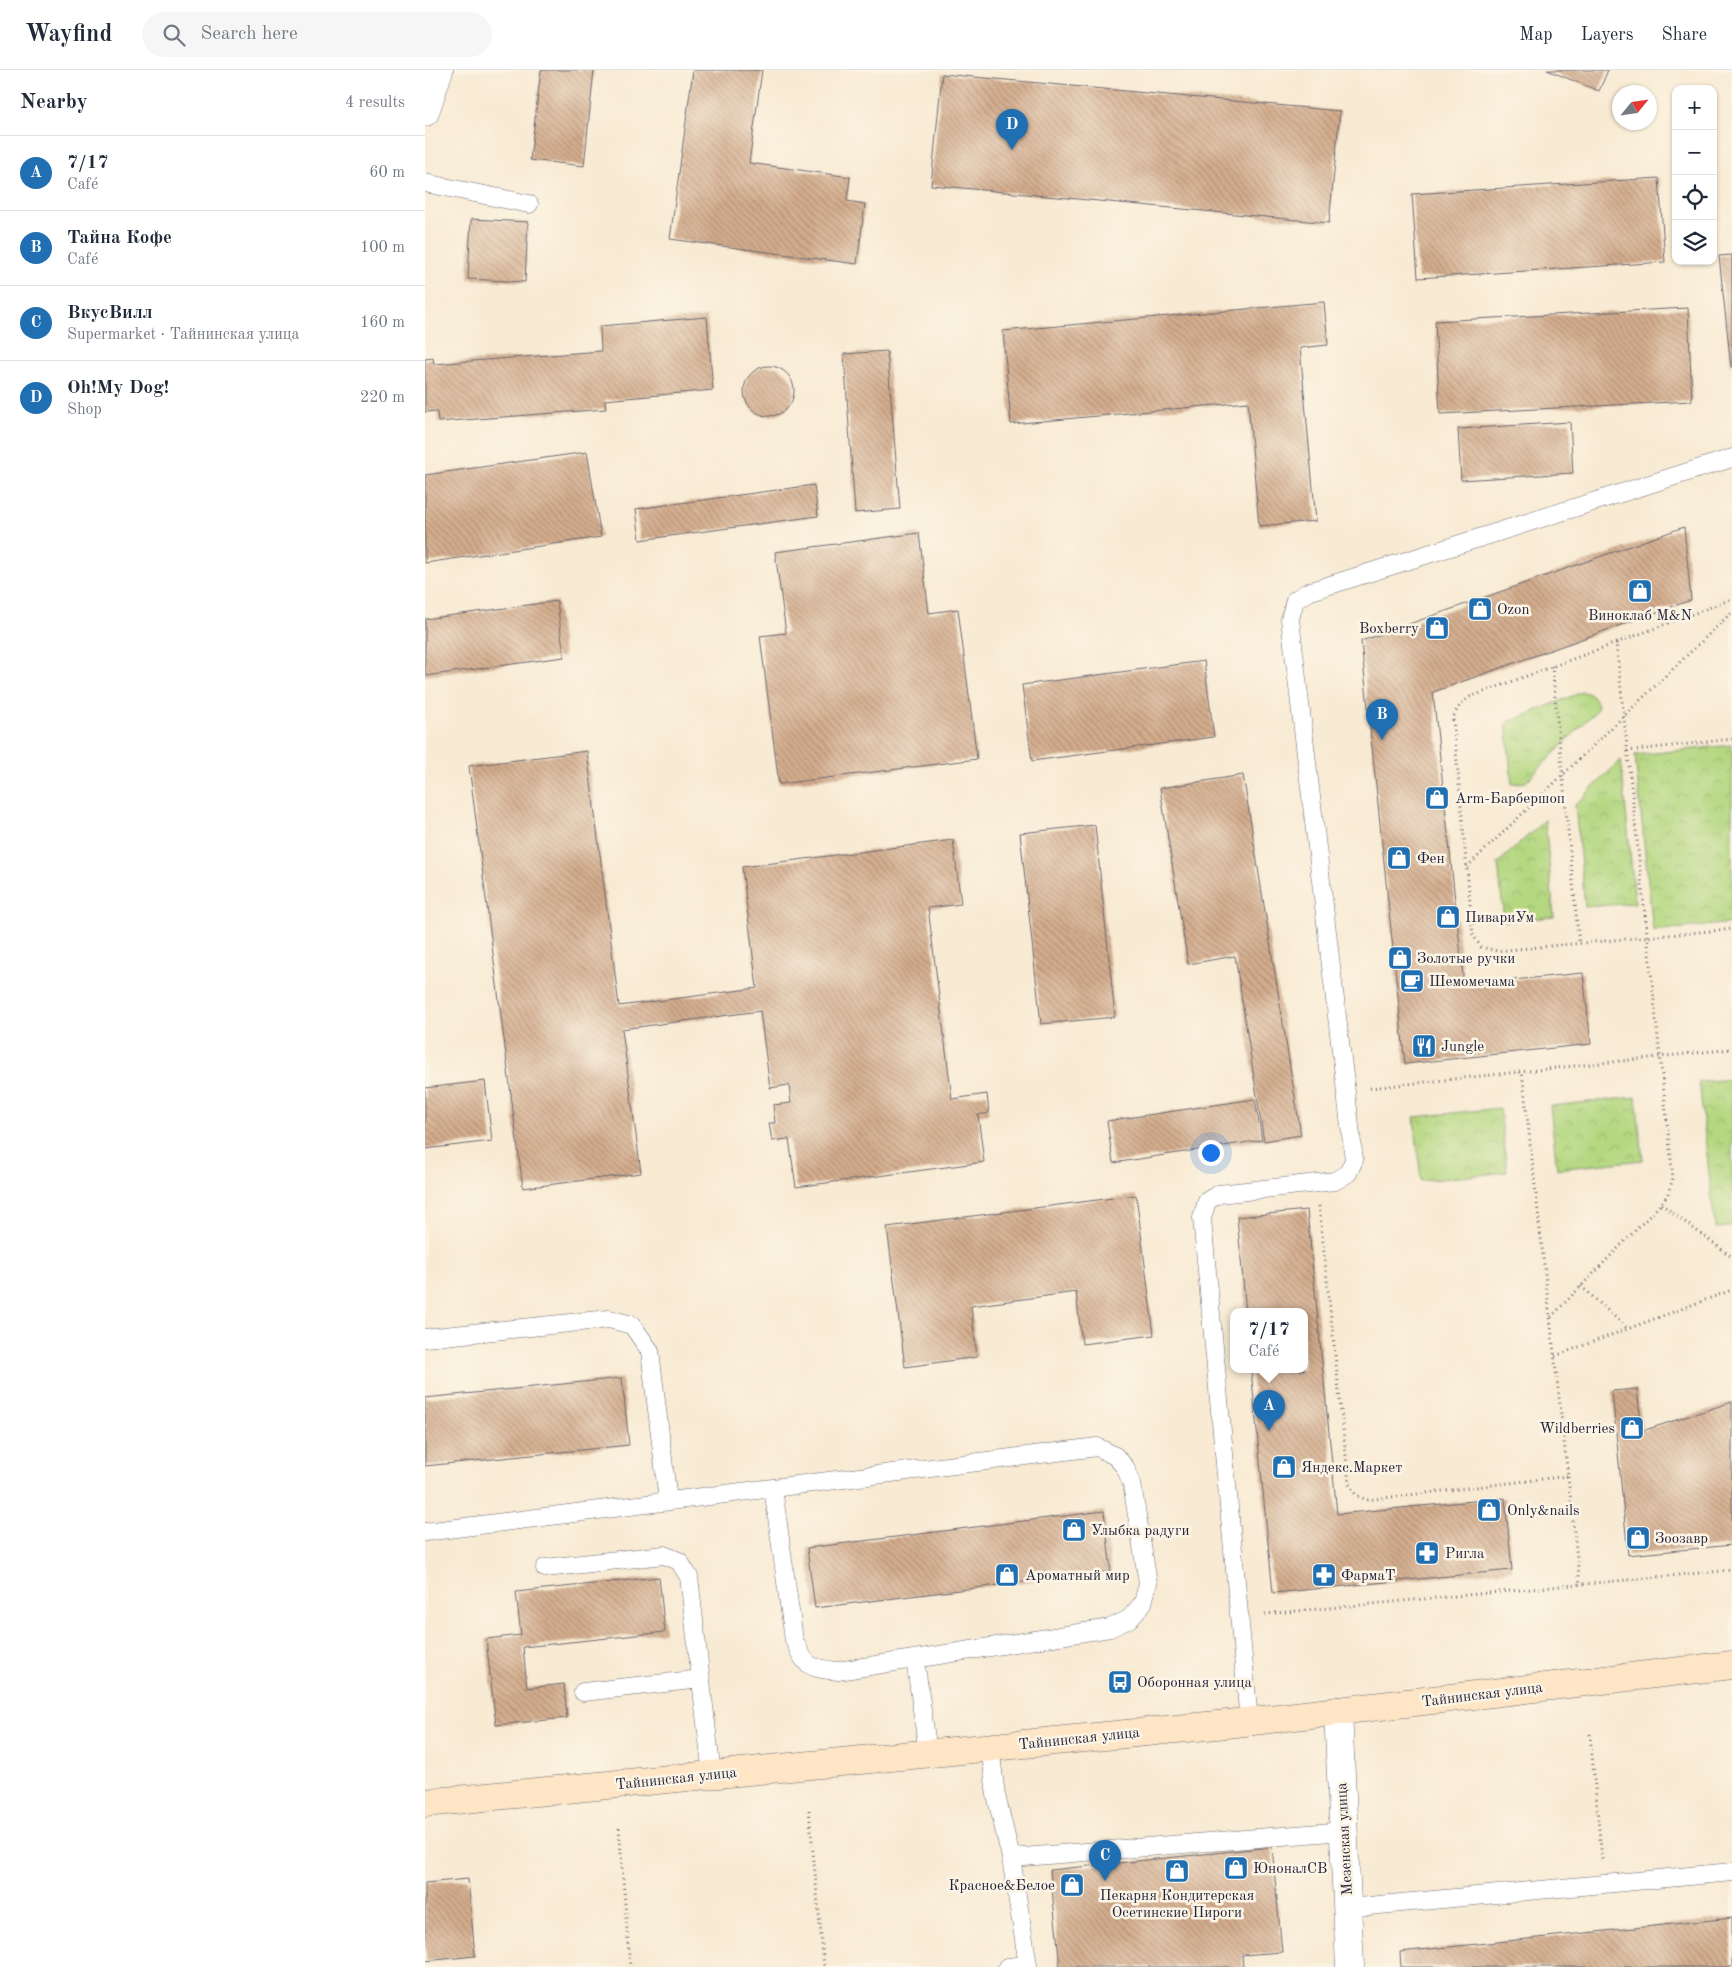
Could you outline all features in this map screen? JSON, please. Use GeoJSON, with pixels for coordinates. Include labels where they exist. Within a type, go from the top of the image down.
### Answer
{"type":"FeatureCollection","features":[{"type":"Feature","properties":{"kind":"main road","name":"Тайнинская улица"},"geometry":{"type":"LineString","coordinates":[[425,1801],[712,1775],[1249,1721],[1732,1665]]}},
{"type":"Feature","properties":{"kind":"street"},"geometry":{"type":"LineString","coordinates":[[425,112],[439,70]]}},
{"type":"Feature","properties":{"kind":"street","name":"Мезенская улица"},"geometry":{"type":"LineString","coordinates":[[1338,1711],[1350,1967]]}},
{"type":"Feature","properties":{"kind":"lane"},"geometry":{"type":"LineString","coordinates":[[425,183],[529,204]]}},
{"type":"Feature","properties":{"kind":"lane"},"geometry":{"type":"LineString","coordinates":[[1249,1721],[1202,1218],[1207,1201],[1219,1194],[1335,1181],[1348,1173],[1354,1160],[1290,619],[1295,600],[1308,592],[1732,458]]}},
{"type":"Feature","properties":{"kind":"lane"},"geometry":{"type":"LineString","coordinates":[[425,1338],[609,1319],[632,1325],[650,1351],[668,1501]]}},
{"type":"Feature","properties":{"kind":"lane"},"geometry":{"type":"LineString","coordinates":[[425,1532],[1097,1447],[1115,1456],[1125,1467],[1132,1484],[1148,1583],[1143,1603],[1129,1619],[1110,1628],[838,1671],[817,1669],[803,1661],[794,1640],[773,1488]]}},
{"type":"Feature","properties":{"kind":"lane"},"geometry":{"type":"LineString","coordinates":[[545,1568],[664,1555],[679,1561],[689,1577],[712,1775]]}},
{"type":"Feature","properties":{"kind":"lane"},"geometry":{"type":"LineString","coordinates":[[915,1659],[928,1753]]}},
{"type":"Feature","properties":{"kind":"lane"},"geometry":{"type":"LineString","coordinates":[[583,1692],[701,1679]]}},
{"type":"Feature","properties":{"kind":"lane"},"geometry":{"type":"LineString","coordinates":[[990,1747],[997,1795],[1011,1858],[1028,1966],[1007,1967]]}},
{"type":"Feature","properties":{"kind":"lane"},"geometry":{"type":"LineString","coordinates":[[1011,1858],[1344,1831]]}},
{"type":"Feature","properties":{"kind":"lane"},"geometry":{"type":"LineString","coordinates":[[1347,1908],[1732,1872]]}},
{"type":"Feature","properties":{"kind":"path"},"geometry":{"type":"LineString","coordinates":[[1732,599],[1470,697],[1456,711],[1453,719],[1473,935],[1481,947],[1497,952],[1732,929]]}},
{"type":"Feature","properties":{"kind":"path"},"geometry":{"type":"LineString","coordinates":[[1467,867],[1732,612]]}},
{"type":"Feature","properties":{"kind":"path"},"geometry":{"type":"LineString","coordinates":[[1550,1317],[1661,1204],[1668,1194],[1673,1178],[1616,643]]}},
{"type":"Feature","properties":{"kind":"path"},"geometry":{"type":"LineString","coordinates":[[1552,666],[1579,944]]}},
{"type":"Feature","properties":{"kind":"path"},"geometry":{"type":"LineString","coordinates":[[1627,751],[1732,739]]}},
{"type":"Feature","properties":{"kind":"path"},"geometry":{"type":"LineString","coordinates":[[1346,1091],[1732,1049]]}},
{"type":"Feature","properties":{"kind":"path"},"geometry":{"type":"LineString","coordinates":[[1522,1071],[1580,1585]]}},
{"type":"Feature","properties":{"kind":"path"},"geometry":{"type":"LineString","coordinates":[[1317,1183],[1349,1484],[1356,1495],[1367,1500],[1568,1476]]}},
{"type":"Feature","properties":{"kind":"path"},"geometry":{"type":"LineString","coordinates":[[1661,1204],[1732,1257]]}},
{"type":"Feature","properties":{"kind":"path"},"geometry":{"type":"LineString","coordinates":[[1581,1286],[1629,1329]]}},
{"type":"Feature","properties":{"kind":"path"},"geometry":{"type":"LineString","coordinates":[[1555,1356],[1732,1290]]}},
{"type":"Feature","properties":{"kind":"path"},"geometry":{"type":"LineString","coordinates":[[1239,1617],[1732,1570]]}},
{"type":"Feature","properties":{"kind":"path"},"geometry":{"type":"LineString","coordinates":[[1590,1734],[1605,1884]]}},
{"type":"Feature","properties":{"kind":"path"},"geometry":{"type":"LineString","coordinates":[[809,1810],[824,1967]]}},
{"type":"Feature","properties":{"kind":"path"},"geometry":{"type":"LineString","coordinates":[[619,1828],[630,1967]]}},
{"type":"Feature","properties":{"kind":"green space"},"geometry":{"type":"Polygon","coordinates":[[[1582,692],[1590,694],[1594,698],[1598,705],[1596,711],[1526,782],[1512,784],[1506,723],[1582,692]]]}},
{"type":"Feature","properties":{"kind":"green space"},"geometry":{"type":"Polygon","coordinates":[[[1732,745],[1732,923],[1653,931],[1635,755],[1732,745]]]}},
{"type":"Feature","properties":{"kind":"green space"},"geometry":{"type":"Polygon","coordinates":[[[1621,760],[1635,903],[1585,907],[1575,805],[1621,760]]]}},
{"type":"Feature","properties":{"kind":"green space"},"geometry":{"type":"Polygon","coordinates":[[[1545,820],[1554,917],[1504,921],[1498,863],[1545,820]]]}},
{"type":"Feature","properties":{"kind":"green space"},"geometry":{"type":"Polygon","coordinates":[[[1732,1079],[1732,1227],[1715,1228],[1699,1082],[1732,1079]]]}},
{"type":"Feature","properties":{"kind":"green space"},"geometry":{"type":"Polygon","coordinates":[[[1636,1097],[1643,1160],[1557,1169],[1550,1106],[1636,1097]]]}},
{"type":"Feature","properties":{"kind":"green space"},"geometry":{"type":"Polygon","coordinates":[[[1500,1108],[1507,1172],[1421,1181],[1414,1117],[1500,1108]]]}},
{"type":"Feature","properties":{"kind":"building"},"geometry":{"type":"Polygon","coordinates":[[[541,70],[594,70],[584,166],[530,160],[541,70]]]}},
{"type":"Feature","properties":{"kind":"building"},"geometry":{"type":"Polygon","coordinates":[[[693,70],[762,70],[749,163],[850,177],[847,201],[865,204],[857,264],[670,239],[693,70]]]}},
{"type":"Feature","properties":{"kind":"building"},"geometry":{"type":"Polygon","coordinates":[[[1547,70],[1608,70],[1599,91],[1547,70]]]}},
{"type":"Feature","properties":{"kind":"building"},"geometry":{"type":"Polygon","coordinates":[[[942,74],[1340,111],[1329,223],[931,185],[942,74]]]}},
{"type":"Feature","properties":{"kind":"building"},"geometry":{"type":"Polygon","coordinates":[[[1659,178],[1665,262],[1418,278],[1412,194],[1659,178]]]}},
{"type":"Feature","properties":{"kind":"building"},"geometry":{"type":"Polygon","coordinates":[[[471,219],[528,222],[525,282],[468,279],[471,219]]]}},
{"type":"Feature","properties":{"kind":"building"},"geometry":{"type":"Polygon","coordinates":[[[1732,255],[1732,367],[1731,367],[1719,256],[1732,255]]]}},
{"type":"Feature","properties":{"kind":"building"},"geometry":{"type":"Polygon","coordinates":[[[1324,302],[1328,345],[1300,348],[1316,521],[1259,526],[1248,402],[1011,424],[1003,331],[1324,302]]]}},
{"type":"Feature","properties":{"kind":"building"},"geometry":{"type":"Polygon","coordinates":[[[1688,308],[1692,401],[1440,414],[1435,321],[1688,308]]]}},
{"type":"Feature","properties":{"kind":"building"},"geometry":{"type":"Polygon","coordinates":[[[707,317],[713,390],[605,400],[606,409],[438,422],[437,411],[425,412],[425,359],[433,358],[434,364],[601,351],[600,326],[707,317]]]}},
{"type":"Feature","properties":{"kind":"building"},"geometry":{"type":"Polygon","coordinates":[[[887,351],[900,509],[855,513],[844,354],[887,351]]]}},
{"type":"Feature","properties":{"kind":"building"},"geometry":{"type":"Polygon","coordinates":[[[764,366],[774,366],[787,373],[794,386],[794,396],[787,409],[774,416],[764,416],[755,412],[748,405],[744,396],[744,386],[748,377],[755,370],[764,366]]]}},
{"type":"Feature","properties":{"kind":"building"},"geometry":{"type":"Polygon","coordinates":[[[1570,422],[1573,473],[1461,480],[1458,429],[1570,422]]]}},
{"type":"Feature","properties":{"kind":"building"},"geometry":{"type":"Polygon","coordinates":[[[587,452],[601,537],[425,563],[425,475],[587,452]]]}},
{"type":"Feature","properties":{"kind":"building"},"geometry":{"type":"Polygon","coordinates":[[[814,485],[818,516],[640,540],[636,509],[814,485]]]}},
{"type":"Feature","properties":{"kind":"building"},"geometry":{"type":"Polygon","coordinates":[[[1684,527],[1691,600],[1433,692],[1464,985],[1583,973],[1591,1044],[1405,1064],[1361,641],[1684,527]]]}},
{"type":"Feature","properties":{"kind":"building"},"geometry":{"type":"Polygon","coordinates":[[[919,533],[929,613],[958,609],[977,759],[779,784],[760,636],[786,633],[775,552],[919,533]]]}},
{"type":"Feature","properties":{"kind":"building"},"geometry":{"type":"Polygon","coordinates":[[[557,601],[564,657],[425,676],[425,619],[557,601]]]}},
{"type":"Feature","properties":{"kind":"building"},"geometry":{"type":"Polygon","coordinates":[[[1204,661],[1214,737],[1032,761],[1022,685],[1204,661]]]}},
{"type":"Feature","properties":{"kind":"building"},"geometry":{"type":"Polygon","coordinates":[[[587,751],[619,1006],[757,988],[742,867],[953,840],[961,904],[928,908],[952,1099],[987,1094],[989,1113],[978,1115],[984,1162],[796,1187],[789,1139],[772,1141],[769,1123],[775,1123],[773,1105],[791,1103],[789,1085],[770,1088],[760,1011],[622,1029],[641,1173],[523,1188],[469,766],[587,751]]]}},
{"type":"Feature","properties":{"kind":"building"},"geometry":{"type":"Polygon","coordinates":[[[1243,775],[1301,1135],[1264,1141],[1235,956],[1188,964],[1160,788],[1243,775]]]}},
{"type":"Feature","properties":{"kind":"building"},"geometry":{"type":"Polygon","coordinates":[[[1095,825],[1115,1017],[1041,1024],[1020,833],[1095,825]]]}},
{"type":"Feature","properties":{"kind":"building"},"geometry":{"type":"Polygon","coordinates":[[[485,1081],[492,1141],[425,1149],[425,1088],[485,1081]]]}},
{"type":"Feature","properties":{"kind":"building"},"geometry":{"type":"Polygon","coordinates":[[[1255,1099],[1262,1140],[1113,1163],[1107,1121],[1255,1099]]]}},
{"type":"Feature","properties":{"kind":"building"},"geometry":{"type":"Polygon","coordinates":[[[1136,1195],[1154,1335],[1082,1344],[1076,1292],[971,1306],[977,1357],[905,1367],[887,1227],[1136,1195]]]}},
{"type":"Feature","properties":{"kind":"building"},"geometry":{"type":"Polygon","coordinates":[[[1307,1210],[1337,1514],[1505,1498],[1512,1570],[1273,1593],[1251,1373],[1308,1373],[1308,1308],[1246,1308],[1237,1217],[1307,1210]]]}},
{"type":"Feature","properties":{"kind":"building"},"geometry":{"type":"Polygon","coordinates":[[[622,1378],[629,1445],[425,1466],[425,1398],[622,1378]]]}},
{"type":"Feature","properties":{"kind":"building"},"geometry":{"type":"Polygon","coordinates":[[[1637,1389],[1642,1431],[1732,1402],[1732,1545],[1628,1555],[1612,1391],[1637,1389]]]}},
{"type":"Feature","properties":{"kind":"building"},"geometry":{"type":"Polygon","coordinates":[[[1104,1511],[1111,1571],[815,1608],[807,1548],[1104,1511]]]}},
{"type":"Feature","properties":{"kind":"building"},"geometry":{"type":"Polygon","coordinates":[[[659,1577],[665,1632],[523,1647],[527,1688],[564,1684],[567,1718],[496,1725],[486,1639],[521,1635],[516,1592],[659,1577]]]}},
{"type":"Feature","properties":{"kind":"building"},"geometry":{"type":"Polygon","coordinates":[[[1272,1847],[1282,1952],[1242,1955],[1243,1967],[1060,1967],[1050,1870],[1272,1847]]]}},
{"type":"Feature","properties":{"kind":"building"},"geometry":{"type":"Polygon","coordinates":[[[468,1879],[475,1956],[425,1961],[425,1883],[468,1879]]]}},
{"type":"Feature","properties":{"kind":"building"},"geometry":{"type":"Polygon","coordinates":[[[1732,1918],[1732,1967],[1401,1967],[1400,1952],[1732,1918]]]}},
{"type":"Feature","properties":{"kind":"place","name":"Oh!My Dog!"},"geometry":{"type":"Point","coordinates":[1012,150]}},
{"type":"Feature","properties":{"kind":"place","name":"Виноклаб М&N"},"geometry":{"type":"Point","coordinates":[1640,591]}},
{"type":"Feature","properties":{"kind":"place","name":"Ozon"},"geometry":{"type":"Point","coordinates":[1480,609]}},
{"type":"Feature","properties":{"kind":"place","name":"Boxberry"},"geometry":{"type":"Point","coordinates":[1437,628]}},
{"type":"Feature","properties":{"kind":"place","name":"Тайна Кофе"},"geometry":{"type":"Point","coordinates":[1382,740]}},
{"type":"Feature","properties":{"kind":"place","name":"Arm-Барбершоп"},"geometry":{"type":"Point","coordinates":[1437,798]}},
{"type":"Feature","properties":{"kind":"place","name":"Фен"},"geometry":{"type":"Point","coordinates":[1399,858]}},
{"type":"Feature","properties":{"kind":"place","name":"ПивариУм"},"geometry":{"type":"Point","coordinates":[1448,917]}},
{"type":"Feature","properties":{"kind":"place","name":"Золотые ручки"},"geometry":{"type":"Point","coordinates":[1400,958]}},
{"type":"Feature","properties":{"kind":"place","name":"Шемомечама"},"geometry":{"type":"Point","coordinates":[1412,981]}},
{"type":"Feature","properties":{"kind":"place","name":"Jungle"},"geometry":{"type":"Point","coordinates":[1424,1046]}},
{"type":"Feature","properties":{"kind":"place","name":"Wildberries"},"geometry":{"type":"Point","coordinates":[1632,1428]}},
{"type":"Feature","properties":{"kind":"place","name":"7/17"},"geometry":{"type":"Point","coordinates":[1269,1431]}},
{"type":"Feature","properties":{"kind":"place","name":"Яндекс.Маркет"},"geometry":{"type":"Point","coordinates":[1284,1467]}},
{"type":"Feature","properties":{"kind":"place","name":"Only&nails"},"geometry":{"type":"Point","coordinates":[1489,1510]}},
{"type":"Feature","properties":{"kind":"place","name":"Улыбка радуги"},"geometry":{"type":"Point","coordinates":[1074,1530]}},
{"type":"Feature","properties":{"kind":"place","name":"Зоозавр"},"geometry":{"type":"Point","coordinates":[1638,1538]}},
{"type":"Feature","properties":{"kind":"place","name":"Ригла"},"geometry":{"type":"Point","coordinates":[1427,1553]}},
{"type":"Feature","properties":{"kind":"place","name":"Ароматный мир"},"geometry":{"type":"Point","coordinates":[1007,1575]}},
{"type":"Feature","properties":{"kind":"place","name":"ФармаТ"},"geometry":{"type":"Point","coordinates":[1324,1575]}},
{"type":"Feature","properties":{"kind":"place","name":"Оборонная улица"},"geometry":{"type":"Point","coordinates":[1120,1682]}},
{"type":"Feature","properties":{"kind":"place","name":"ЮноналСВ"},"geometry":{"type":"Point","coordinates":[1236,1868]}},
{"type":"Feature","properties":{"kind":"place","name":"Пекарня Кондитерская Осетинские Пироги"},"geometry":{"type":"Point","coordinates":[1177,1871]}},
{"type":"Feature","properties":{"kind":"place","name":"ВкусВилл"},"geometry":{"type":"Point","coordinates":[1105,1881]}},
{"type":"Feature","properties":{"kind":"place","name":"Красное&Белое"},"geometry":{"type":"Point","coordinates":[1072,1885]}}]}
